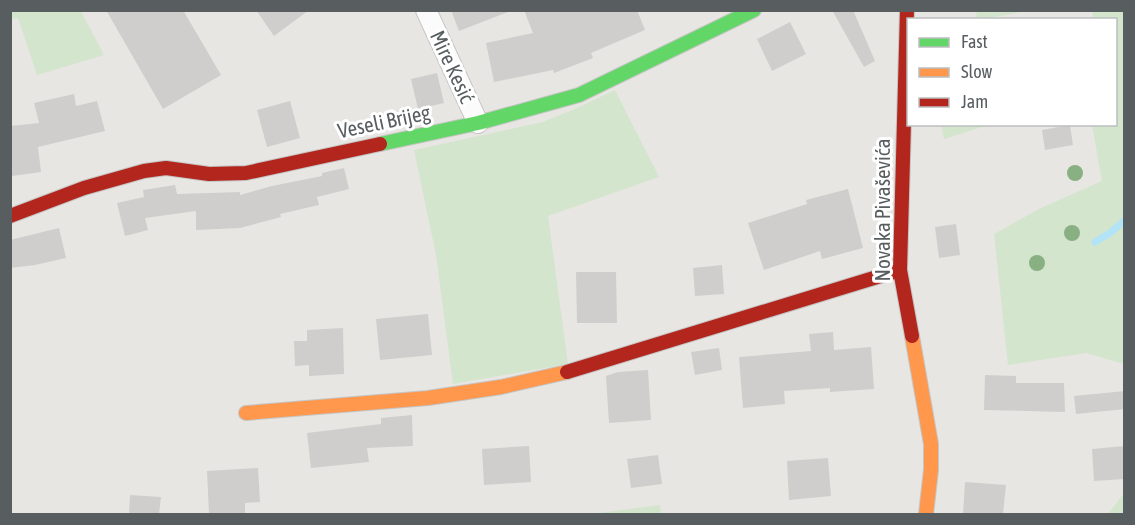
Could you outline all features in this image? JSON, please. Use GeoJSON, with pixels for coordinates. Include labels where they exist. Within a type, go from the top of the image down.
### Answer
{"type":"FeatureCollection","features":[{"type":"Feature","properties":{"kind":"street","name":"Mire Kesić"},"geometry":{"type":"LineString","coordinates":[[426,10],[478,123]]}},
{"type":"Feature","properties":{"kind":"street","name":"Veseli Brijeg"},"geometry":{"type":"LineString","coordinates":[[10,216],[84,188],[144,171],[166,168],[209,174],[246,173],[524,111],[579,95],[753,10]]}},
{"type":"Feature","properties":{"kind":"street","name":"Novaka Pivaševića"},"geometry":{"type":"LineString","coordinates":[[907,42],[900,270],[931,444],[931,470],[926,514]]}},
{"type":"Feature","properties":{"kind":"street"},"geometry":{"type":"LineString","coordinates":[[246,413],[428,398],[501,387],[552,376],[900,270]]}},
{"type":"Feature","properties":{"kind":"green space"},"geometry":{"type":"Polygon","coordinates":[[[11,10],[81,11],[104,55],[37,75],[18,18],[11,19],[11,10]]]}},
{"type":"Feature","properties":{"kind":"green space"},"geometry":{"type":"Polygon","coordinates":[[[976,10],[1026,11],[990,18],[977,18],[976,10]]]}},
{"type":"Feature","properties":{"kind":"green space"},"geometry":{"type":"Polygon","coordinates":[[[1093,10],[1124,11],[1124,364],[1086,353],[1008,365],[994,234],[1041,208],[1102,181],[1092,126],[1117,126],[1117,18],[1092,18],[1093,10]]]}},
{"type":"Feature","properties":{"kind":"green space"},"geometry":{"type":"Polygon","coordinates":[[[615,90],[659,177],[548,216],[568,364],[453,384],[436,255],[414,150],[543,122],[615,90]]]}},
{"type":"Feature","properties":{"kind":"green space"},"geometry":{"type":"Polygon","coordinates":[[[941,126],[985,126],[944,139],[941,126]]]}},
{"type":"Feature","properties":{"kind":"green space"},"geometry":{"type":"Polygon","coordinates":[[[1124,493],[1124,514],[1108,514],[1124,493]]]}},
{"type":"Feature","properties":{"kind":"green space"},"geometry":{"type":"Polygon","coordinates":[[[660,505],[661,514],[591,514],[660,505]]]}},
{"type":"Feature","properties":{"kind":"building"},"geometry":{"type":"Polygon","coordinates":[[[106,10],[183,10],[221,75],[163,109],[106,10]]]}},
{"type":"Feature","properties":{"kind":"building"},"geometry":{"type":"Polygon","coordinates":[[[256,10],[309,10],[274,36],[256,10]]]}},
{"type":"Feature","properties":{"kind":"building"},"geometry":{"type":"Polygon","coordinates":[[[451,10],[508,10],[508,12],[459,31],[451,10]]]}},
{"type":"Feature","properties":{"kind":"building"},"geometry":{"type":"Polygon","coordinates":[[[524,10],[637,10],[645,30],[591,53],[593,58],[554,73],[553,70],[494,82],[486,43],[533,33],[524,10]]]}},
{"type":"Feature","properties":{"kind":"building"},"geometry":{"type":"Polygon","coordinates":[[[832,10],[853,10],[875,61],[864,67],[832,10]]]}},
{"type":"Feature","properties":{"kind":"building"},"geometry":{"type":"Polygon","coordinates":[[[790,22],[806,54],[772,71],[757,39],[790,22]]]}},
{"type":"Feature","properties":{"kind":"building"},"geometry":{"type":"Polygon","coordinates":[[[437,73],[444,103],[418,109],[411,79],[437,73]]]}},
{"type":"Feature","properties":{"kind":"building"},"geometry":{"type":"Polygon","coordinates":[[[74,94],[76,106],[97,101],[105,131],[38,147],[41,172],[12,176],[10,126],[39,123],[34,103],[74,94]]]}},
{"type":"Feature","properties":{"kind":"building"},"geometry":{"type":"Polygon","coordinates":[[[290,101],[300,138],[267,147],[257,110],[290,101]]]}},
{"type":"Feature","properties":{"kind":"building"},"geometry":{"type":"Polygon","coordinates":[[[1070,126],[1073,145],[1045,150],[1042,130],[1070,126]]]}},
{"type":"Feature","properties":{"kind":"building"},"geometry":{"type":"Polygon","coordinates":[[[344,168],[349,189],[317,197],[319,205],[280,214],[281,217],[240,228],[196,230],[196,211],[145,218],[148,230],[125,236],[117,203],[144,197],[143,190],[175,185],[177,194],[240,192],[240,195],[322,176],[322,173],[344,168]]]}},
{"type":"Feature","properties":{"kind":"building"},"geometry":{"type":"Polygon","coordinates":[[[848,189],[863,248],[822,259],[820,251],[764,270],[748,223],[807,204],[806,200],[848,189]]]}},
{"type":"Feature","properties":{"kind":"building"},"geometry":{"type":"Polygon","coordinates":[[[956,224],[960,255],[939,258],[935,227],[956,224]]]}},
{"type":"Feature","properties":{"kind":"building"},"geometry":{"type":"Polygon","coordinates":[[[59,228],[66,258],[10,268],[10,240],[59,228]]]}},
{"type":"Feature","properties":{"kind":"building"},"geometry":{"type":"Polygon","coordinates":[[[722,265],[724,294],[695,296],[693,268],[722,265]]]}},
{"type":"Feature","properties":{"kind":"building"},"geometry":{"type":"Polygon","coordinates":[[[576,272],[616,272],[617,323],[577,323],[576,272]]]}},
{"type":"Feature","properties":{"kind":"building"},"geometry":{"type":"Polygon","coordinates":[[[428,314],[432,355],[380,360],[376,319],[428,314]]]}},
{"type":"Feature","properties":{"kind":"building"},"geometry":{"type":"Polygon","coordinates":[[[343,328],[344,374],[309,376],[309,365],[295,366],[294,341],[307,341],[307,330],[343,328]]]}},
{"type":"Feature","properties":{"kind":"building"},"geometry":{"type":"Polygon","coordinates":[[[833,332],[834,350],[871,347],[874,389],[830,392],[830,388],[784,391],[785,404],[743,408],[739,357],[811,351],[809,334],[833,332]]]}},
{"type":"Feature","properties":{"kind":"building"},"geometry":{"type":"Polygon","coordinates":[[[719,348],[722,370],[695,375],[691,352],[719,348]]]}},
{"type":"Feature","properties":{"kind":"building"},"geometry":{"type":"Polygon","coordinates":[[[648,370],[651,420],[609,423],[606,376],[618,372],[648,370]]]}},
{"type":"Feature","properties":{"kind":"building"},"geometry":{"type":"Polygon","coordinates":[[[985,375],[1016,376],[1016,383],[1064,383],[1065,412],[984,410],[985,375]]]}},
{"type":"Feature","properties":{"kind":"building"},"geometry":{"type":"Polygon","coordinates":[[[1125,391],[1125,409],[1076,414],[1074,396],[1125,391]]]}},
{"type":"Feature","properties":{"kind":"building"},"geometry":{"type":"Polygon","coordinates":[[[412,415],[413,446],[367,448],[369,462],[311,468],[307,433],[381,424],[381,418],[412,415]]]}},
{"type":"Feature","properties":{"kind":"building"},"geometry":{"type":"Polygon","coordinates":[[[529,446],[531,482],[484,485],[482,449],[529,446]]]}},
{"type":"Feature","properties":{"kind":"building"},"geometry":{"type":"Polygon","coordinates":[[[1125,446],[1125,479],[1094,481],[1092,449],[1125,446]]]}},
{"type":"Feature","properties":{"kind":"building"},"geometry":{"type":"Polygon","coordinates":[[[658,455],[662,484],[631,488],[627,459],[658,455]]]}},
{"type":"Feature","properties":{"kind":"building"},"geometry":{"type":"Polygon","coordinates":[[[828,458],[831,496],[789,500],[787,461],[828,458]]]}},
{"type":"Feature","properties":{"kind":"building"},"geometry":{"type":"Polygon","coordinates":[[[258,468],[260,502],[245,503],[245,514],[209,514],[207,471],[258,468]]]}},
{"type":"Feature","properties":{"kind":"building"},"geometry":{"type":"Polygon","coordinates":[[[965,482],[1006,485],[1003,514],[963,514],[965,482]]]}},
{"type":"Feature","properties":{"kind":"building"},"geometry":{"type":"Polygon","coordinates":[[[130,495],[161,497],[159,514],[129,514],[130,495]]]}},
{"type":"Feature","properties":{"kind":"waterway"},"geometry":{"type":"LineString","coordinates":[[1095,242],[1124,221]]}},
{"type":"Feature","properties":{"kind":"traffic: fast"},"geometry":{"type":"LineString","coordinates":[[380,144],[478,123],[579,95],[754,10]]}},
{"type":"Feature","properties":{"kind":"traffic: slow"},"geometry":{"type":"LineString","coordinates":[[912,336],[931,444],[931,470],[926,514]]}},
{"type":"Feature","properties":{"kind":"traffic: slow"},"geometry":{"type":"LineString","coordinates":[[246,413],[428,398],[501,387],[567,372]]}},
{"type":"Feature","properties":{"kind":"traffic: jam"},"geometry":{"type":"LineString","coordinates":[[907,10],[900,270],[912,336]]}},
{"type":"Feature","properties":{"kind":"traffic: jam"},"geometry":{"type":"LineString","coordinates":[[10,216],[84,188],[144,171],[166,168],[209,174],[246,173],[380,144]]}},
{"type":"Feature","properties":{"kind":"traffic: jam"},"geometry":{"type":"LineString","coordinates":[[567,372],[900,270]]}}]}
